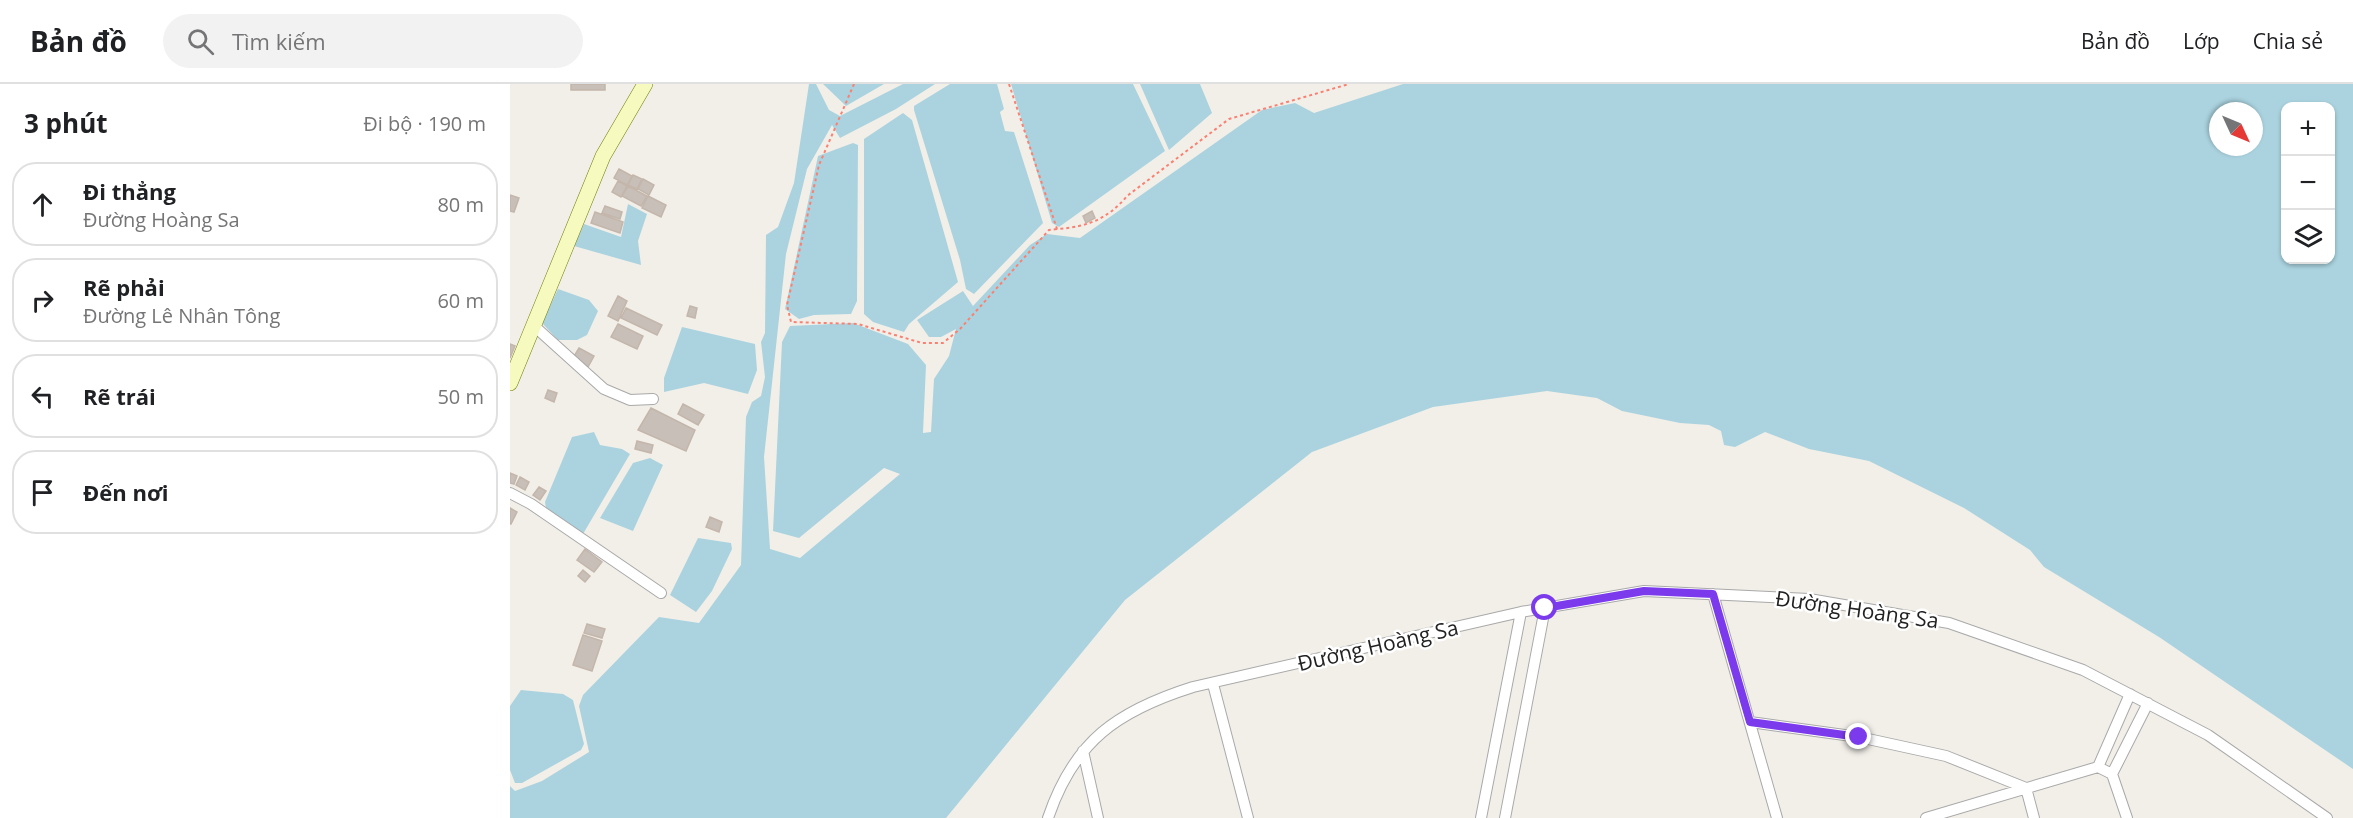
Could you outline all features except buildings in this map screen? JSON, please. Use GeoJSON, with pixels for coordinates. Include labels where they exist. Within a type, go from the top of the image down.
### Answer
{"type":"FeatureCollection","features":[{"type":"Feature","properties":{"kind":"street"},"geometry":{"type":"LineString","coordinates":[[510,383],[603,156],[645,84]]}},
{"type":"Feature","properties":{"kind":"street"},"geometry":{"type":"LineString","coordinates":[[533,325],[604,389],[630,400],[653,399]]}},
{"type":"Feature","properties":{"kind":"street"},"geometry":{"type":"LineString","coordinates":[[510,493],[531,504],[661,593]]}},
{"type":"Feature","properties":{"kind":"street","name":"Đường Hoàng Sa"},"geometry":{"type":"LineString","coordinates":[[1048,818],[1058,787],[1083,751],[1113,722],[1150,700],[1521,612],[1644,591],[1809,599],[1949,623],[2083,670],[2148,703],[2208,735],[2327,818]]}},
{"type":"Feature","properties":{"kind":"street"},"geometry":{"type":"LineString","coordinates":[[1713,594],[1777,818]]}},
{"type":"Feature","properties":{"kind":"street"},"geometry":{"type":"LineString","coordinates":[[1504,818],[1545,608]]}},
{"type":"Feature","properties":{"kind":"street"},"geometry":{"type":"LineString","coordinates":[[1481,818],[1521,612]]}},
{"type":"Feature","properties":{"kind":"street"},"geometry":{"type":"LineString","coordinates":[[1213,684],[1248,818]]}},
{"type":"Feature","properties":{"kind":"street"},"geometry":{"type":"LineString","coordinates":[[2098,767],[2130,694]]}},
{"type":"Feature","properties":{"kind":"street"},"geometry":{"type":"LineString","coordinates":[[2112,774],[2148,703]]}},
{"type":"Feature","properties":{"kind":"street"},"geometry":{"type":"LineString","coordinates":[[1750,722],[1859,737],[1946,756],[2026,788]]}},
{"type":"Feature","properties":{"kind":"street"},"geometry":{"type":"LineString","coordinates":[[1083,751],[1098,818]]}},
{"type":"Feature","properties":{"kind":"street"},"geometry":{"type":"LineString","coordinates":[[1926,818],[2098,767],[2112,774],[2127,818]]}},
{"type":"Feature","properties":{"kind":"street"},"geometry":{"type":"LineString","coordinates":[[2026,788],[2034,818]]}},
{"type":"Feature","properties":{"kind":"path"},"geometry":{"type":"LineString","coordinates":[[854,84],[819,165],[787,305],[791,322],[858,324],[922,343],[943,343],[960,329],[1049,230],[1092,224],[1114,212],[1127,196],[1229,119],[1349,84]]}},
{"type":"Feature","properties":{"kind":"path"},"geometry":{"type":"LineString","coordinates":[[1009,84],[1057,229]]}},
{"type":"Feature","properties":{"kind":"water"},"geometry":{"type":"Polygon","coordinates":[[[809,84],[816,84],[829,110],[840,116],[903,84],[935,84],[896,109],[840,138],[832,125],[807,169],[786,254],[764,457],[770,549],[800,558],[900,474],[884,468],[799,538],[773,531],[782,342],[790,326],[853,323],[908,344],[926,365],[923,433],[931,432],[934,379],[949,356],[956,329],[941,337],[929,337],[917,320],[963,291],[973,306],[1030,245],[1047,234],[1080,238],[1262,110],[1295,103],[1314,113],[1403,84],[2353,84],[2353,769],[2159,637],[2044,567],[2030,550],[1964,508],[1869,461],[1809,449],[1765,432],[1735,447],[1724,445],[1721,431],[1709,425],[1680,423],[1622,411],[1597,398],[1547,391],[1433,407],[1312,452],[1125,600],[946,818],[510,818],[510,786],[515,791],[542,781],[589,752],[579,706],[583,695],[659,617],[699,623],[741,565],[746,417],[752,402],[761,396],[765,377],[761,342],[765,333],[766,235],[778,227],[794,183],[809,84]]]}},
{"type":"Feature","properties":{"kind":"water"},"geometry":{"type":"Polygon","coordinates":[[[823,84],[884,84],[846,106],[823,84]]]}},
{"type":"Feature","properties":{"kind":"water"},"geometry":{"type":"Polygon","coordinates":[[[950,84],[997,84],[1004,109],[1000,112],[1005,131],[1014,132],[1043,223],[974,294],[966,289],[960,260],[914,110],[914,106],[950,84]]]}},
{"type":"Feature","properties":{"kind":"water"},"geometry":{"type":"Polygon","coordinates":[[[1011,84],[1133,84],[1165,151],[1059,227],[1052,223],[1011,84]]]}},
{"type":"Feature","properties":{"kind":"water"},"geometry":{"type":"Polygon","coordinates":[[[1140,84],[1200,84],[1212,113],[1169,150],[1140,84]]]}},
{"type":"Feature","properties":{"kind":"water"},"geometry":{"type":"Polygon","coordinates":[[[903,113],[912,120],[958,282],[909,324],[904,332],[873,322],[864,314],[864,139],[903,113]]]}},
{"type":"Feature","properties":{"kind":"water"},"geometry":{"type":"Polygon","coordinates":[[[853,143],[858,145],[857,301],[851,314],[814,315],[799,319],[785,309],[818,156],[853,143]]]}},
{"type":"Feature","properties":{"kind":"water"},"geometry":{"type":"Polygon","coordinates":[[[628,204],[647,214],[638,241],[641,265],[574,246],[584,224],[621,237],[628,204]]]}},
{"type":"Feature","properties":{"kind":"water"},"geometry":{"type":"Polygon","coordinates":[[[558,289],[589,300],[598,311],[587,335],[577,340],[558,340],[542,323],[558,289]]]}},
{"type":"Feature","properties":{"kind":"water"},"geometry":{"type":"Polygon","coordinates":[[[682,327],[755,344],[757,370],[748,394],[704,383],[664,392],[664,378],[682,327]]]}},
{"type":"Feature","properties":{"kind":"water"},"geometry":{"type":"Polygon","coordinates":[[[594,432],[600,445],[622,449],[630,454],[583,534],[546,508],[545,502],[572,437],[594,432]]]}},
{"type":"Feature","properties":{"kind":"water"},"geometry":{"type":"Polygon","coordinates":[[[650,458],[663,465],[633,531],[600,518],[633,463],[650,458]]]}},
{"type":"Feature","properties":{"kind":"water"},"geometry":{"type":"Polygon","coordinates":[[[698,538],[731,543],[732,549],[712,591],[696,612],[670,595],[698,538]]]}},
{"type":"Feature","properties":{"kind":"water"},"geometry":{"type":"Polygon","coordinates":[[[521,690],[563,694],[573,700],[584,744],[581,750],[522,783],[515,783],[510,770],[510,706],[521,690]]]}},
{"type":"Feature","properties":{"kind":"route"},"geometry":{"type":"LineString","coordinates":[[1545,608],[1644,591],[1713,594],[1750,722],[1859,737]]}}]}
